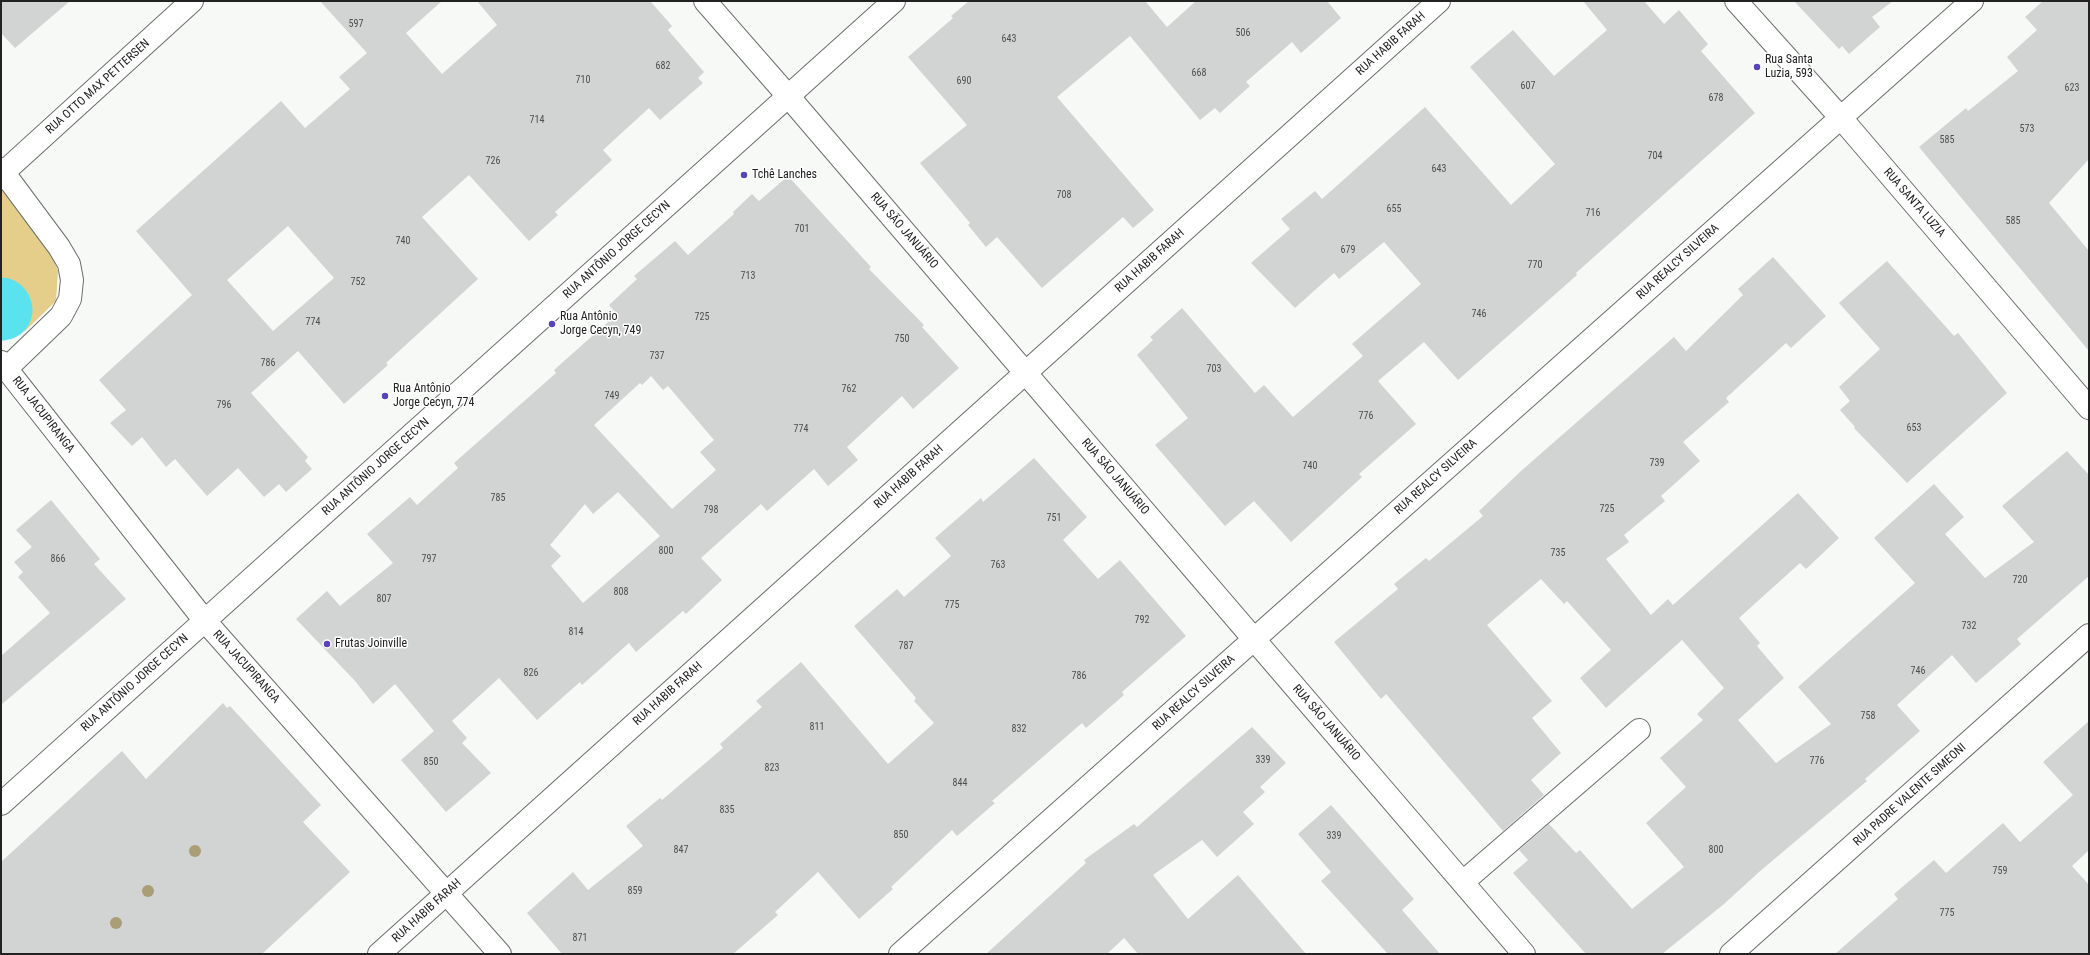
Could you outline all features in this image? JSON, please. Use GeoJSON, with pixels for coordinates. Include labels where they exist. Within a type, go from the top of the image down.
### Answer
{"type":"FeatureCollection","features":[{"type":"Feature","properties":{"kind":"street","name":"RUA OTTO MAX PETTERSEN"},"geometry":{"type":"LineString","coordinates":[[2,171],[192,1]]}},
{"type":"Feature","properties":{"kind":"street","name":"RUA SÃO JANUÁRIO"},"geometry":{"type":"LineString","coordinates":[[705,1],[1524,954]]}},
{"type":"Feature","properties":{"kind":"street","name":"RUA ANTÔNIO JORGE CECYN"},"geometry":{"type":"LineString","coordinates":[[1,804],[894,1]]}},
{"type":"Feature","properties":{"kind":"street","name":"RUA HABIB FARAH"},"geometry":{"type":"LineString","coordinates":[[379,954],[1439,1]]}},
{"type":"Feature","properties":{"kind":"street","name":"RUA SANTA LUZIA"},"geometry":{"type":"LineString","coordinates":[[1736,1],[1840,118],[2089,408]]}},
{"type":"Feature","properties":{"kind":"street","name":"RUA REALCY SILVEIRA"},"geometry":{"type":"LineString","coordinates":[[900,954],[1972,1]]}},
{"type":"Feature","properties":{"kind":"street"},"geometry":{"type":"LineString","coordinates":[[2,171],[59,247],[69,264],[72,280],[70,299],[61,316],[4,365]]}},
{"type":"Feature","properties":{"kind":"street","name":"RUA JACUPIRANGA"},"geometry":{"type":"LineString","coordinates":[[4,365],[205,621],[500,954]]}},
{"type":"Feature","properties":{"kind":"street","name":"RUA PADRE VALENTE SIMEONI"},"geometry":{"type":"LineString","coordinates":[[1730,954],[2089,635]]}},
{"type":"Feature","properties":{"kind":"street"},"geometry":{"type":"LineString","coordinates":[[1463,882],[1639,730]]}},
{"type":"Feature","properties":{"kind":"shaded area"},"geometry":{"type":"Polygon","coordinates":[[[1,183],[47,243],[58,271],[56,301],[25,331],[9,328],[1,317],[1,183]]]}},
{"type":"Feature","properties":{"kind":"building"},"geometry":{"type":"Polygon","coordinates":[[[1,1],[70,1],[15,48],[1,33],[1,1]]]}},
{"type":"Feature","properties":{"kind":"building"},"geometry":{"type":"Polygon","coordinates":[[[320,1],[442,1],[406,33],[442,74],[497,25],[477,1],[650,1],[672,26],[668,30],[704,72],[698,78],[703,83],[660,120],[649,108],[603,150],[612,160],[555,212],[558,215],[529,241],[469,175],[422,217],[478,279],[386,363],[388,365],[344,404],[298,351],[251,393],[308,457],[305,461],[312,469],[286,492],[279,484],[264,497],[238,468],[207,496],[175,459],[166,467],[142,437],[132,446],[110,423],[126,410],[99,380],[192,295],[136,231],[281,101],[305,128],[350,89],[339,77],[367,53],[320,1]],[[288,226],[227,280],[273,331],[334,278],[288,226]]]}},
{"type":"Feature","properties":{"kind":"building"},"geometry":{"type":"Polygon","coordinates":[[[969,1],[1145,1],[1167,27],[1196,1],[1327,1],[1341,18],[1301,53],[1292,42],[1246,82],[1250,86],[1220,113],[1215,108],[1200,120],[1130,36],[1057,97],[1154,210],[1133,228],[1123,217],[1042,288],[997,237],[986,247],[968,225],[970,223],[920,163],[967,125],[908,57],[953,18],[951,16],[969,1]]]}},
{"type":"Feature","properties":{"kind":"building"},"geometry":{"type":"Polygon","coordinates":[[[1583,1],[1644,1],[1664,24],[1679,10],[1708,44],[1701,51],[1755,113],[1576,273],[1577,275],[1458,380],[1424,342],[1378,381],[1416,424],[1359,474],[1362,477],[1291,542],[1254,501],[1225,526],[1155,445],[1188,418],[1137,355],[1153,340],[1150,337],[1182,308],[1255,393],[1264,385],[1293,417],[1363,356],[1352,344],[1421,284],[1384,242],[1339,279],[1334,273],[1295,308],[1251,263],[1290,229],[1281,219],[1315,191],[1322,199],[1425,107],[1511,205],[1555,164],[1470,67],[1513,30],[1554,76],[1607,30],[1583,1]]]}},
{"type":"Feature","properties":{"kind":"building"},"geometry":{"type":"Polygon","coordinates":[[[1794,1],[1893,1],[1872,17],[1880,27],[1849,54],[1842,46],[1839,49],[1794,1]]]}},
{"type":"Feature","properties":{"kind":"building"},"geometry":{"type":"Polygon","coordinates":[[[2043,1],[2089,1],[2089,159],[2049,203],[2089,251],[2089,351],[1919,147],[1966,108],[1968,111],[2018,71],[2007,57],[2037,30],[2025,17],[2043,1]]]}},
{"type":"Feature","properties":{"kind":"building"},"geometry":{"type":"Polygon","coordinates":[[[788,176],[871,267],[869,269],[924,325],[922,327],[959,368],[913,409],[902,396],[847,447],[858,460],[828,486],[814,469],[767,511],[761,504],[701,558],[722,580],[686,614],[683,611],[636,652],[629,643],[582,685],[580,682],[537,720],[499,678],[452,721],[467,738],[462,743],[491,773],[446,812],[401,760],[434,731],[395,684],[373,704],[356,682],[296,619],[327,591],[340,606],[393,563],[367,534],[410,497],[417,505],[458,468],[454,463],[556,373],[554,370],[617,314],[609,305],[637,279],[634,276],[675,241],[688,255],[734,214],[733,212],[752,194],[759,201],[788,176]],[[651,376],[642,385],[640,383],[594,425],[672,509],[716,470],[700,452],[714,440],[668,386],[663,390],[651,376]],[[618,492],[593,514],[585,504],[550,545],[561,556],[551,566],[583,603],[660,536],[618,492]]]}},
{"type":"Feature","properties":{"kind":"building"},"geometry":{"type":"Polygon","coordinates":[[[1773,257],[1826,316],[1791,348],[1786,343],[1726,398],[1729,402],[1683,442],[1700,461],[1661,496],[1665,501],[1624,535],[1629,542],[1606,559],[1651,615],[1668,599],[1673,605],[1798,493],[1839,538],[1806,569],[1800,563],[1739,618],[1760,643],[1757,646],[1784,678],[1738,720],[1776,763],[1831,724],[1798,687],[1915,583],[1874,538],[1934,484],[1964,517],[1945,534],[1985,578],[2034,542],[2002,506],[2067,451],[2089,475],[2089,576],[2017,639],[2021,644],[1976,683],[1952,655],[1897,705],[1920,731],[1865,779],[1867,781],[1759,872],[1724,904],[1662,954],[1586,954],[1513,873],[1528,860],[1519,850],[1549,824],[1576,853],[1580,850],[1632,909],[1684,867],[1646,823],[1686,787],[1660,758],[1703,720],[1697,714],[1724,688],[1682,640],[1606,708],[1580,678],[1611,650],[1567,601],[1564,604],[1541,579],[1487,625],[1552,701],[1532,718],[1561,753],[1531,780],[1544,795],[1503,831],[1386,694],[1381,699],[1334,642],[1398,589],[1394,584],[1426,558],[1429,561],[1483,516],[1479,511],[1521,471],[1674,337],[1686,351],[1743,295],[1738,289],[1773,257]]]}},
{"type":"Feature","properties":{"kind":"building"},"geometry":{"type":"Polygon","coordinates":[[[1887,261],[1954,336],[1958,333],[2007,393],[1907,483],[1854,428],[1855,427],[1840,410],[1850,401],[1839,387],[1880,349],[1839,303],[1887,261]]]}},
{"type":"Feature","properties":{"kind":"building"},"geometry":{"type":"Polygon","coordinates":[[[1034,458],[1087,517],[1063,540],[1098,579],[1120,560],[1186,636],[1122,692],[1124,695],[1086,728],[1082,723],[992,801],[995,803],[957,836],[952,830],[891,887],[893,889],[859,919],[818,872],[775,912],[778,915],[733,954],[562,954],[527,913],[573,872],[588,890],[643,846],[626,826],[660,798],[662,800],[723,748],[720,744],[762,707],[756,701],[801,662],[888,764],[934,723],[914,701],[916,698],[854,626],[897,589],[904,597],[951,556],[935,538],[981,498],[983,502],[1034,458]]]}},
{"type":"Feature","properties":{"kind":"building"},"geometry":{"type":"Polygon","coordinates":[[[51,500],[100,559],[94,564],[126,599],[1,705],[1,656],[50,613],[18,577],[23,572],[14,562],[32,547],[16,530],[51,500]]]}},
{"type":"Feature","properties":{"kind":"building"},"geometry":{"type":"Polygon","coordinates":[[[223,703],[227,708],[230,706],[321,805],[303,822],[350,872],[262,954],[1,954],[1,862],[122,751],[146,779],[223,703]]]}},
{"type":"Feature","properties":{"kind":"building"},"geometry":{"type":"Polygon","coordinates":[[[2089,721],[2089,850],[2072,866],[2089,885],[2089,954],[1835,954],[1898,899],[1894,894],[1934,860],[1946,873],[2003,823],[2020,842],[2073,795],[2043,762],[2089,721]]]}},
{"type":"Feature","properties":{"kind":"building"},"geometry":{"type":"Polygon","coordinates":[[[1252,727],[1286,763],[1260,787],[1265,792],[1243,812],[1254,824],[1217,857],[1202,840],[1153,875],[1188,919],[1238,875],[1306,954],[1138,954],[1124,938],[1107,954],[986,954],[1086,863],[1084,860],[1134,824],[1137,827],[1252,727]]]}},
{"type":"Feature","properties":{"kind":"building"},"geometry":{"type":"Polygon","coordinates":[[[1331,805],[1414,899],[1402,910],[1440,954],[1388,954],[1321,881],[1331,872],[1298,834],[1331,805]]]}},
{"type":"Feature","properties":{"kind":"place","name":"Rua Santa Luzia, 593"},"geometry":{"type":"Point","coordinates":[1757,67]}},
{"type":"Feature","properties":{"kind":"place","name":"Tchê Lanches"},"geometry":{"type":"Point","coordinates":[744,175]}},
{"type":"Feature","properties":{"kind":"place","name":"Rua Antônio Jorge Cecyn, 749"},"geometry":{"type":"Point","coordinates":[552,324]}},
{"type":"Feature","properties":{"kind":"place","name":"Rua Antônio Jorge Cecyn, 774"},"geometry":{"type":"Point","coordinates":[385,396]}},
{"type":"Feature","properties":{"kind":"place","name":"Frutas Joinville"},"geometry":{"type":"Point","coordinates":[327,644]}}]}
